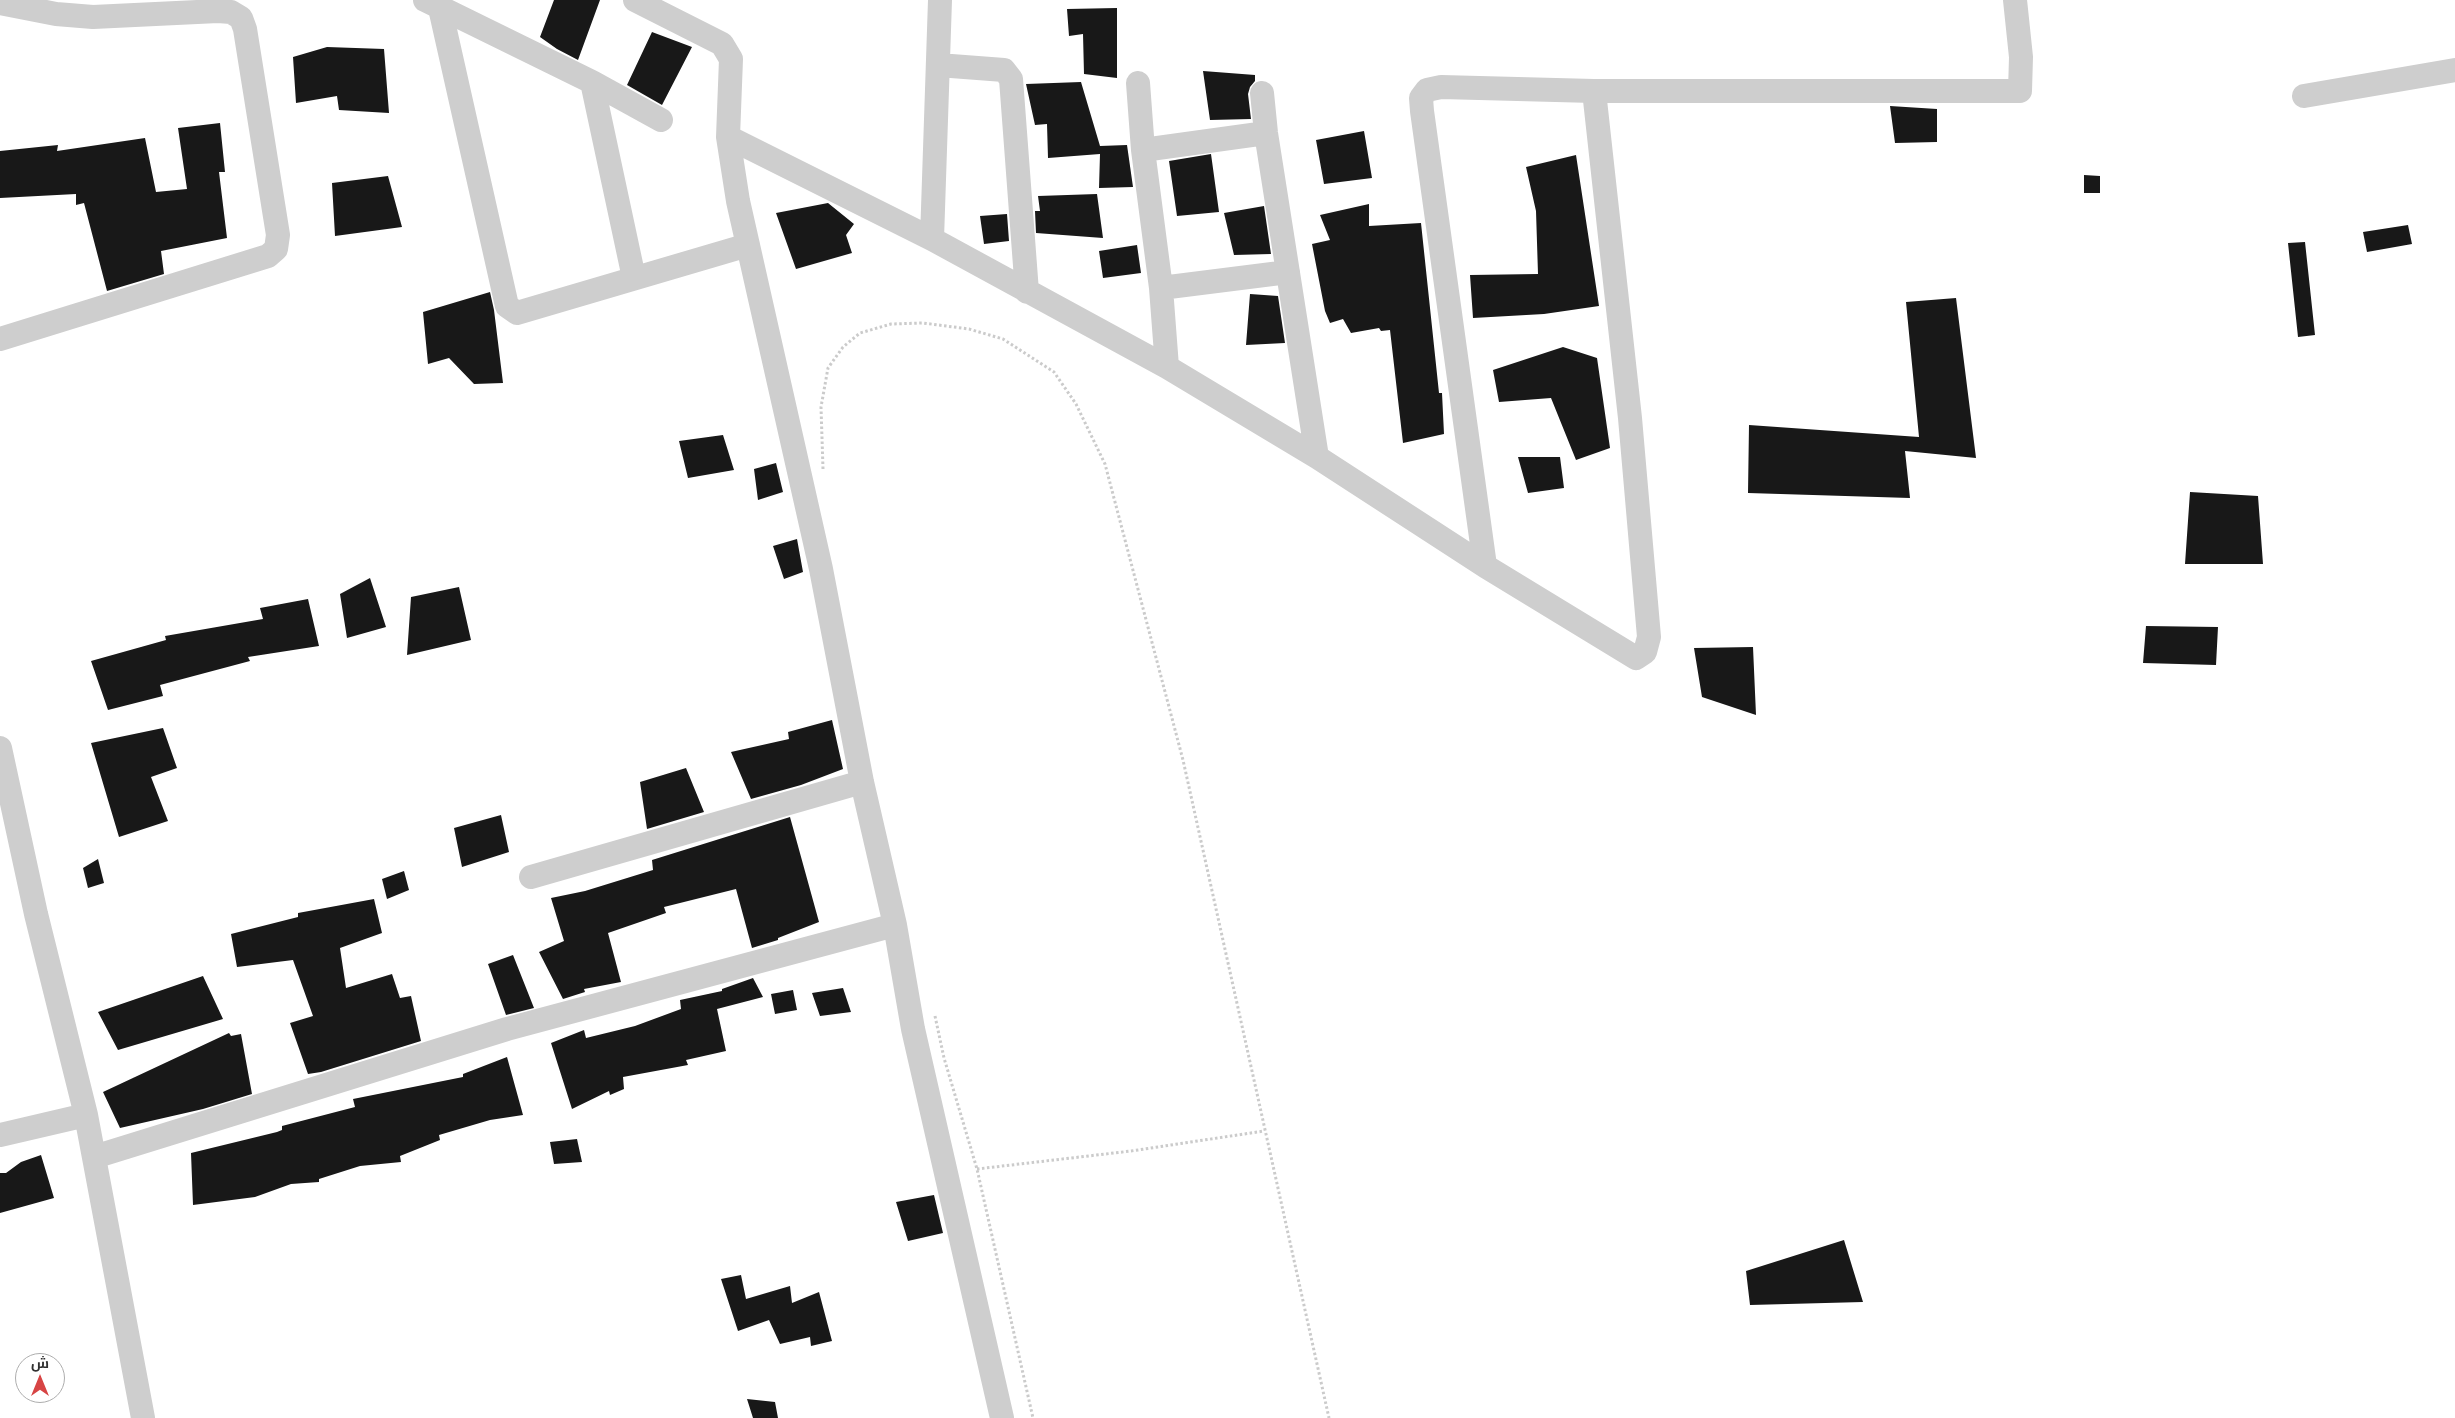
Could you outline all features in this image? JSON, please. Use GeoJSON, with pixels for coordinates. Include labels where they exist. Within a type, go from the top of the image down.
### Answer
{"type":"FeatureCollection","features":[{"type":"Feature","properties":{"kind":"street"},"geometry":{"type":"LineString","coordinates":[[635,0],[722,44],[728,51],[731,59],[728,137],[738,200],[821,569],[862,782],[895,925],[912,1029],[1002,1418]]}},
{"type":"Feature","properties":{"kind":"street"},"geometry":{"type":"LineString","coordinates":[[932,239],[940,0]]}},
{"type":"Feature","properties":{"kind":"street"},"geometry":{"type":"LineString","coordinates":[[1484,566],[1421,98],[1427,90],[1441,87],[1594,91],[1965,93],[2020,91],[2021,57],[2016,0]]}},
{"type":"Feature","properties":{"kind":"street"},"geometry":{"type":"LineString","coordinates":[[0,3],[56,14],[93,17],[218,11],[231,12],[241,18],[246,29],[278,235],[276,248],[268,256],[0,339]]}},
{"type":"Feature","properties":{"kind":"street"},"geometry":{"type":"LineString","coordinates":[[433,4],[508,306],[517,313],[748,245]]}},
{"type":"Feature","properties":{"kind":"street"},"geometry":{"type":"LineString","coordinates":[[433,4],[592,82],[661,120]]}},
{"type":"Feature","properties":{"kind":"street"},"geometry":{"type":"LineString","coordinates":[[938,65],[980,66],[1004,70],[1011,79],[1027,292]]}},
{"type":"Feature","properties":{"kind":"street"},"geometry":{"type":"LineString","coordinates":[[2304,96],[2455,70]]}},
{"type":"Feature","properties":{"kind":"street"},"geometry":{"type":"LineString","coordinates":[[592,82],[634,278]]}},
{"type":"Feature","properties":{"kind":"street"},"geometry":{"type":"LineString","coordinates":[[1138,83],[1143,150],[1161,288],[1167,367]]}},
{"type":"Feature","properties":{"kind":"street"},"geometry":{"type":"LineString","coordinates":[[728,137],[932,239],[1167,367],[1317,457],[1484,566],[1623,652],[1636,658],[1645,652],[1650,637],[1630,418],[1594,91]]}},
{"type":"Feature","properties":{"kind":"street"},"geometry":{"type":"LineString","coordinates":[[1262,93],[1266,133],[1317,457]]}},
{"type":"Feature","properties":{"kind":"street"},"geometry":{"type":"LineString","coordinates":[[1143,150],[1266,133]]}},
{"type":"Feature","properties":{"kind":"street"},"geometry":{"type":"LineString","coordinates":[[1161,288],[1288,272]]}},
{"type":"Feature","properties":{"kind":"street"},"geometry":{"type":"LineString","coordinates":[[0,748],[36,914],[86,1115],[143,1418]]}},
{"type":"Feature","properties":{"kind":"street"},"geometry":{"type":"LineString","coordinates":[[531,877],[862,782]]}},
{"type":"Feature","properties":{"kind":"street"},"geometry":{"type":"LineString","coordinates":[[94,1157],[507,1029],[895,925]]}},
{"type":"Feature","properties":{"kind":"street"},"geometry":{"type":"LineString","coordinates":[[0,1134],[86,1115]]}},
{"type":"Feature","properties":{"kind":"path"},"geometry":{"type":"LineString","coordinates":[[823,470],[821,407],[828,368],[843,348],[860,333],[891,324],[923,323],[969,329],[1003,339],[1054,372],[1076,404],[1105,464],[1183,760],[1329,1418]]}},
{"type":"Feature","properties":{"kind":"path"},"geometry":{"type":"LineString","coordinates":[[934,1009],[944,1058],[977,1169],[1033,1418]]}},
{"type":"Feature","properties":{"kind":"path"},"geometry":{"type":"LineString","coordinates":[[977,1169],[1131,1151],[1264,1131]]}},
{"type":"Feature","properties":{"kind":"building"},"geometry":{"type":"Polygon","coordinates":[[[554,0],[600,0],[578,60],[540,37],[554,0]]]}},
{"type":"Feature","properties":{"kind":"building"},"geometry":{"type":"Polygon","coordinates":[[[1117,8],[1117,78],[1084,74],[1083,34],[1069,36],[1067,9],[1117,8]]]}},
{"type":"Feature","properties":{"kind":"building"},"geometry":{"type":"Polygon","coordinates":[[[652,32],[692,47],[662,105],[627,85],[652,32]]]}},
{"type":"Feature","properties":{"kind":"building"},"geometry":{"type":"Polygon","coordinates":[[[327,47],[384,49],[389,113],[339,110],[337,96],[296,103],[293,57],[327,47]]]}},
{"type":"Feature","properties":{"kind":"building"},"geometry":{"type":"Polygon","coordinates":[[[1203,71],[1255,75],[1255,81],[1250,87],[1248,94],[1251,119],[1210,120],[1203,71]]]}},
{"type":"Feature","properties":{"kind":"building"},"geometry":{"type":"Polygon","coordinates":[[[1081,82],[1100,146],[1127,145],[1133,187],[1099,188],[1100,154],[1048,158],[1047,124],[1035,125],[1026,84],[1081,82]]]}},
{"type":"Feature","properties":{"kind":"building"},"geometry":{"type":"Polygon","coordinates":[[[1890,106],[1937,109],[1937,142],[1895,143],[1890,106]]]}},
{"type":"Feature","properties":{"kind":"building"},"geometry":{"type":"Polygon","coordinates":[[[220,123],[225,172],[219,172],[227,238],[161,251],[164,274],[107,291],[84,203],[76,205],[76,194],[0,198],[0,151],[58,145],[57,151],[145,138],[156,192],[187,189],[178,128],[220,123]]]}},
{"type":"Feature","properties":{"kind":"building"},"geometry":{"type":"Polygon","coordinates":[[[1364,131],[1372,178],[1324,184],[1316,140],[1364,131]]]}},
{"type":"Feature","properties":{"kind":"building"},"geometry":{"type":"Polygon","coordinates":[[[1211,154],[1219,212],[1177,216],[1169,161],[1211,154]]]}},
{"type":"Feature","properties":{"kind":"building"},"geometry":{"type":"Polygon","coordinates":[[[1576,155],[1599,306],[1544,314],[1473,318],[1470,275],[1538,274],[1536,211],[1526,167],[1576,155]]]}},
{"type":"Feature","properties":{"kind":"building"},"geometry":{"type":"Polygon","coordinates":[[[2084,175],[2100,176],[2100,193],[2084,193],[2084,175]]]}},
{"type":"Feature","properties":{"kind":"building"},"geometry":{"type":"Polygon","coordinates":[[[388,176],[402,227],[335,236],[332,183],[388,176]]]}},
{"type":"Feature","properties":{"kind":"building"},"geometry":{"type":"Polygon","coordinates":[[[1097,194],[1103,238],[1036,233],[1035,211],[1040,211],[1038,196],[1097,194]]]}},
{"type":"Feature","properties":{"kind":"building"},"geometry":{"type":"Polygon","coordinates":[[[828,203],[854,224],[846,235],[852,253],[796,269],[776,213],[828,203]]]}},
{"type":"Feature","properties":{"kind":"building"},"geometry":{"type":"Polygon","coordinates":[[[1369,204],[1369,226],[1421,223],[1439,393],[1442,393],[1444,434],[1403,443],[1390,330],[1381,331],[1379,328],[1351,333],[1343,319],[1330,323],[1325,311],[1312,244],[1330,240],[1320,215],[1369,204]]]}},
{"type":"Feature","properties":{"kind":"building"},"geometry":{"type":"Polygon","coordinates":[[[1264,206],[1271,254],[1234,255],[1224,213],[1264,206]]]}},
{"type":"Feature","properties":{"kind":"building"},"geometry":{"type":"Polygon","coordinates":[[[1007,214],[1009,241],[984,244],[980,216],[1007,214]]]}},
{"type":"Feature","properties":{"kind":"building"},"geometry":{"type":"Polygon","coordinates":[[[2408,225],[2412,244],[2367,252],[2363,232],[2408,225]]]}},
{"type":"Feature","properties":{"kind":"building"},"geometry":{"type":"Polygon","coordinates":[[[2305,242],[2315,335],[2298,337],[2288,243],[2305,242]]]}},
{"type":"Feature","properties":{"kind":"building"},"geometry":{"type":"Polygon","coordinates":[[[1137,245],[1141,273],[1103,278],[1099,251],[1137,245]]]}},
{"type":"Feature","properties":{"kind":"building"},"geometry":{"type":"Polygon","coordinates":[[[490,292],[503,383],[474,384],[449,358],[428,364],[423,312],[490,292]]]}},
{"type":"Feature","properties":{"kind":"building"},"geometry":{"type":"Polygon","coordinates":[[[1250,294],[1278,296],[1285,343],[1246,345],[1250,294]]]}},
{"type":"Feature","properties":{"kind":"building"},"geometry":{"type":"Polygon","coordinates":[[[1956,298],[1976,458],[1905,451],[1910,498],[1748,493],[1749,425],[1919,437],[1906,302],[1956,298]]]}},
{"type":"Feature","properties":{"kind":"building"},"geometry":{"type":"Polygon","coordinates":[[[1563,347],[1597,358],[1610,448],[1576,460],[1551,398],[1499,402],[1493,370],[1563,347]]]}},
{"type":"Feature","properties":{"kind":"building"},"geometry":{"type":"Polygon","coordinates":[[[723,435],[734,470],[688,478],[679,441],[723,435]]]}},
{"type":"Feature","properties":{"kind":"building"},"geometry":{"type":"Polygon","coordinates":[[[1518,457],[1560,457],[1564,488],[1528,493],[1518,457]]]}},
{"type":"Feature","properties":{"kind":"building"},"geometry":{"type":"Polygon","coordinates":[[[776,463],[783,492],[758,500],[754,469],[776,463]]]}},
{"type":"Feature","properties":{"kind":"building"},"geometry":{"type":"Polygon","coordinates":[[[2190,492],[2258,496],[2263,564],[2185,564],[2190,492]]]}},
{"type":"Feature","properties":{"kind":"building"},"geometry":{"type":"Polygon","coordinates":[[[797,539],[803,572],[784,579],[773,546],[797,539]]]}},
{"type":"Feature","properties":{"kind":"building"},"geometry":{"type":"Polygon","coordinates":[[[370,578],[386,627],[347,638],[340,594],[370,578]]]}},
{"type":"Feature","properties":{"kind":"building"},"geometry":{"type":"Polygon","coordinates":[[[459,587],[471,640],[407,655],[411,597],[459,587]]]}},
{"type":"Feature","properties":{"kind":"building"},"geometry":{"type":"Polygon","coordinates":[[[308,599],[319,646],[248,657],[250,661],[160,685],[163,696],[108,710],[91,661],[166,640],[165,636],[263,619],[260,608],[308,599]]]}},
{"type":"Feature","properties":{"kind":"building"},"geometry":{"type":"Polygon","coordinates":[[[2146,626],[2218,627],[2216,665],[2143,663],[2146,626]]]}},
{"type":"Feature","properties":{"kind":"building"},"geometry":{"type":"Polygon","coordinates":[[[1753,647],[1756,715],[1702,697],[1694,648],[1753,647]]]}},
{"type":"Feature","properties":{"kind":"building"},"geometry":{"type":"Polygon","coordinates":[[[832,720],[843,769],[801,785],[751,799],[731,752],[789,739],[788,732],[832,720]]]}},
{"type":"Feature","properties":{"kind":"building"},"geometry":{"type":"Polygon","coordinates":[[[163,728],[177,768],[151,777],[168,821],[119,837],[91,743],[163,728]]]}},
{"type":"Feature","properties":{"kind":"building"},"geometry":{"type":"Polygon","coordinates":[[[686,768],[704,812],[647,829],[640,782],[686,768]]]}},
{"type":"Feature","properties":{"kind":"building"},"geometry":{"type":"Polygon","coordinates":[[[501,815],[509,852],[462,867],[454,828],[501,815]]]}},
{"type":"Feature","properties":{"kind":"building"},"geometry":{"type":"Polygon","coordinates":[[[790,817],[819,922],[778,938],[778,940],[752,948],[736,889],[664,907],[666,913],[608,933],[621,982],[584,989],[585,992],[563,999],[539,952],[564,941],[551,898],[585,891],[653,870],[652,860],[790,817]]]}},
{"type":"Feature","properties":{"kind":"building"},"geometry":{"type":"Polygon","coordinates":[[[98,859],[104,883],[88,888],[83,868],[98,859]]]}},
{"type":"Feature","properties":{"kind":"building"},"geometry":{"type":"Polygon","coordinates":[[[404,871],[409,890],[387,899],[382,879],[404,871]]]}},
{"type":"Feature","properties":{"kind":"building"},"geometry":{"type":"Polygon","coordinates":[[[374,899],[382,933],[340,948],[346,988],[392,974],[400,998],[411,996],[421,1041],[321,1072],[308,1074],[290,1023],[313,1016],[293,960],[237,967],[231,934],[298,917],[298,913],[374,899]]]}},
{"type":"Feature","properties":{"kind":"building"},"geometry":{"type":"Polygon","coordinates":[[[513,955],[534,1008],[506,1015],[488,964],[513,955]]]}},
{"type":"Feature","properties":{"kind":"building"},"geometry":{"type":"Polygon","coordinates":[[[203,976],[223,1019],[118,1050],[98,1012],[203,976]]]}},
{"type":"Feature","properties":{"kind":"building"},"geometry":{"type":"Polygon","coordinates":[[[753,978],[763,997],[717,1009],[726,1051],[686,1060],[688,1065],[623,1077],[624,1089],[610,1095],[609,1091],[572,1109],[551,1043],[584,1030],[586,1038],[635,1026],[681,1009],[680,1000],[722,991],[722,989],[753,978]]]}},
{"type":"Feature","properties":{"kind":"building"},"geometry":{"type":"Polygon","coordinates":[[[843,988],[851,1012],[820,1016],[812,993],[843,988]]]}},
{"type":"Feature","properties":{"kind":"building"},"geometry":{"type":"Polygon","coordinates":[[[793,990],[797,1010],[775,1014],[771,994],[793,990]]]}},
{"type":"Feature","properties":{"kind":"building"},"geometry":{"type":"Polygon","coordinates":[[[229,1033],[231,1036],[241,1034],[252,1094],[203,1109],[120,1128],[103,1092],[229,1033]]]}},
{"type":"Feature","properties":{"kind":"building"},"geometry":{"type":"Polygon","coordinates":[[[507,1057],[523,1115],[490,1120],[439,1135],[440,1140],[400,1156],[401,1162],[360,1166],[319,1179],[319,1182],[291,1184],[255,1197],[193,1205],[191,1153],[277,1132],[282,1130],[282,1126],[355,1107],[353,1099],[463,1077],[463,1074],[507,1057]]]}},
{"type":"Feature","properties":{"kind":"building"},"geometry":{"type":"Polygon","coordinates":[[[577,1139],[582,1162],[554,1164],[550,1142],[577,1139]]]}},
{"type":"Feature","properties":{"kind":"building"},"geometry":{"type":"Polygon","coordinates":[[[41,1155],[54,1198],[0,1213],[0,1173],[6,1173],[21,1162],[41,1155]]]}},
{"type":"Feature","properties":{"kind":"building"},"geometry":{"type":"Polygon","coordinates":[[[934,1195],[943,1233],[908,1241],[896,1202],[934,1195]]]}},
{"type":"Feature","properties":{"kind":"building"},"geometry":{"type":"Polygon","coordinates":[[[1844,1240],[1863,1302],[1750,1305],[1746,1271],[1844,1240]]]}},
{"type":"Feature","properties":{"kind":"building"},"geometry":{"type":"Polygon","coordinates":[[[741,1275],[746,1299],[790,1286],[792,1303],[819,1292],[832,1341],[811,1346],[810,1337],[780,1344],[769,1320],[738,1331],[721,1279],[741,1275]]]}},
{"type":"Feature","properties":{"kind":"building"},"geometry":{"type":"Polygon","coordinates":[[[747,1399],[775,1402],[778,1418],[753,1418],[747,1399]]]}}]}
